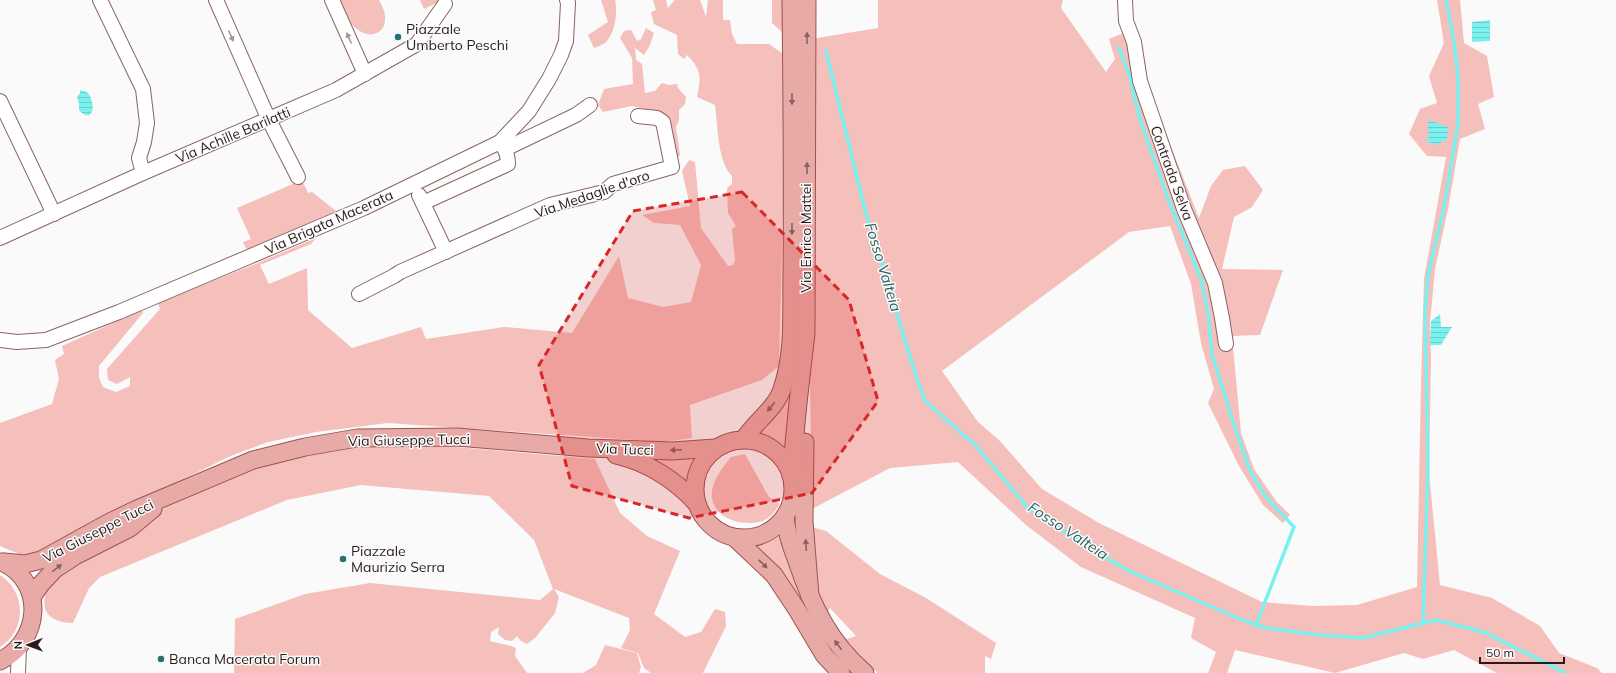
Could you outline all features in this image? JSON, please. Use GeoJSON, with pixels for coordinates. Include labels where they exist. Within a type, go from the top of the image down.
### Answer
{"type":"FeatureCollection","features":[{"type":"Feature","properties":{"kind":"main road","name":"Via Enrico Mattei"},"geometry":{"type":"LineString","coordinates":[[729,443],[749,431],[771,407],[782,391],[790,356],[792,246],[791,0]]}},
{"type":"Feature","properties":{"kind":"main road","name":"Via Enrico Mattei"},"geometry":{"type":"LineString","coordinates":[[791,476],[806,333],[807,0]]}},
{"type":"Feature","properties":{"kind":"main road"},"geometry":{"type":"LineString","coordinates":[[806,333],[793,505],[786,530],[820,619],[851,662],[865,673]]}},
{"type":"Feature","properties":{"kind":"main road","name":"Via Giuseppe Tucci"},"geometry":{"type":"LineString","coordinates":[[2,562],[25,564],[41,560],[108,523],[253,460],[305,447],[357,438],[457,437],[588,448]]}},
{"type":"Feature","properties":{"kind":"main road"},"geometry":{"type":"LineString","coordinates":[[793,505],[779,524],[764,534],[745,538],[735,538],[724,534],[708,523],[701,515],[694,490],[697,472],[705,458],[729,443],[762,442],[775,450],[787,464],[791,476],[793,505],[804,522],[810,596]]}},
{"type":"Feature","properties":{"kind":"main road","name":"Via Tucci"},"geometry":{"type":"LineString","coordinates":[[588,448],[672,451],[729,443]]}},
{"type":"Feature","properties":{"kind":"main road","name":"Via Tucci"},"geometry":{"type":"LineString","coordinates":[[588,448],[624,457],[651,468],[676,484],[697,504]]}},
{"type":"Feature","properties":{"kind":"main road","name":"Via Giuseppe Tucci"},"geometry":{"type":"LineString","coordinates":[[32,597],[41,584],[55,569],[75,556],[130,528],[167,497]]}},
{"type":"Feature","properties":{"kind":"main road"},"geometry":{"type":"LineString","coordinates":[[735,538],[774,575],[824,654],[841,673]]}},
{"type":"Feature","properties":{"kind":"main road"},"geometry":{"type":"LineString","coordinates":[[0,661],[11,655],[24,641],[31,625],[33,608],[32,597],[22,577],[14,569],[2,562]]}},
{"type":"Feature","properties":{"kind":"street"},"geometry":{"type":"LineString","coordinates":[[100,0],[143,89],[146,123],[144,142],[139,158],[143,173]]}},
{"type":"Feature","properties":{"kind":"street"},"geometry":{"type":"LineString","coordinates":[[216,0],[269,120],[298,177]]}},
{"type":"Feature","properties":{"kind":"street"},"geometry":{"type":"LineString","coordinates":[[332,0],[365,74]]}},
{"type":"Feature","properties":{"kind":"street","name":"Via Brigata Macerata"},"geometry":{"type":"LineString","coordinates":[[0,340],[37,341],[54,337],[119,312],[321,227],[503,145],[529,111],[549,79],[561,55],[566,41],[567,0]]}},
{"type":"Feature","properties":{"kind":"street","name":"Contrada Selva"},"geometry":{"type":"LineString","coordinates":[[1125,0],[1126,21],[1134,42],[1140,81],[1184,209],[1215,283],[1226,344]]}},
{"type":"Feature","properties":{"kind":"street","name":"Via Achille Barilatti"},"geometry":{"type":"LineString","coordinates":[[0,238],[143,173],[336,90],[417,44],[445,4]]}},
{"type":"Feature","properties":{"kind":"street"},"geometry":{"type":"LineString","coordinates":[[1,104],[54,214]]}},
{"type":"Feature","properties":{"kind":"street"},"geometry":{"type":"LineString","coordinates":[[423,203],[508,164],[508,157],[503,145],[576,115],[590,105]]}},
{"type":"Feature","properties":{"kind":"street","name":"Via Medaglie d'oro"},"geometry":{"type":"LineString","coordinates":[[359,294],[400,272],[550,206],[604,192],[613,184],[672,167],[664,122],[657,118],[638,116]]}},
{"type":"Feature","properties":{"kind":"street"},"geometry":{"type":"LineString","coordinates":[[414,184],[446,252]]}},
{"type":"Feature","properties":{"kind":"street"},"geometry":{"type":"LineString","coordinates":[[18,673],[19,648]]}},
{"type":"Feature","properties":{"kind":"highlighted area"},"geometry":{"type":"Polygon","coordinates":[[[742,192],[849,300],[878,401],[812,493],[689,518],[572,486],[539,365],[633,211],[742,192]]]}},
{"type":"Feature","properties":{"kind":"shaded area"},"geometry":{"type":"Polygon","coordinates":[[[340,0],[379,0],[385,15],[384,26],[381,30],[374,34],[365,34],[361,32],[349,20],[340,0]]]}},
{"type":"Feature","properties":{"kind":"shaded area"},"geometry":{"type":"Polygon","coordinates":[[[420,0],[443,0],[424,9],[420,0]]]}},
{"type":"Feature","properties":{"kind":"shaded area"},"geometry":{"type":"Polygon","coordinates":[[[601,0],[615,0],[615,22],[612,33],[606,42],[594,48],[588,35],[608,22],[601,0]]]}},
{"type":"Feature","properties":{"kind":"shaded area"},"geometry":{"type":"Polygon","coordinates":[[[653,0],[666,0],[668,8],[675,0],[700,0],[706,17],[708,0],[723,0],[723,20],[730,20],[732,34],[737,44],[769,44],[783,54],[783,210],[779,366],[762,380],[690,405],[692,438],[664,442],[388,423],[316,432],[268,442],[228,457],[43,550],[24,556],[0,546],[0,423],[52,404],[59,379],[55,360],[64,354],[62,346],[142,310],[143,313],[99,366],[99,378],[103,387],[116,392],[130,386],[130,377],[117,384],[108,380],[107,369],[160,309],[158,303],[316,238],[311,244],[260,265],[269,284],[307,268],[308,310],[352,348],[421,327],[426,339],[504,327],[572,333],[619,256],[628,298],[663,307],[691,302],[701,265],[680,225],[654,223],[642,215],[690,206],[682,171],[689,160],[695,162],[701,228],[728,266],[733,265],[735,261],[732,229],[736,226],[728,213],[727,188],[732,184],[732,176],[723,161],[715,105],[697,97],[700,79],[698,70],[687,55],[684,59],[678,54],[677,35],[654,24],[651,12],[656,10],[653,0]]]}},
{"type":"Feature","properties":{"kind":"shaded area"},"geometry":{"type":"Polygon","coordinates":[[[772,0],[783,0],[783,33],[772,23],[772,0]]]}},
{"type":"Feature","properties":{"kind":"shaded area"},"geometry":{"type":"Polygon","coordinates":[[[878,0],[1063,0],[1061,8],[1106,72],[1115,59],[1109,39],[1126,32],[1199,218],[1211,186],[1223,170],[1245,166],[1263,190],[1252,207],[1234,217],[1222,269],[1283,270],[1260,335],[1232,336],[1241,433],[1254,469],[1276,501],[1290,515],[1283,523],[1263,505],[1239,466],[1208,403],[1214,389],[1201,343],[1191,284],[1170,226],[1129,232],[942,371],[978,422],[1000,441],[1042,489],[1099,523],[1262,602],[1313,606],[1357,605],[1417,587],[1424,279],[1446,157],[1427,156],[1409,134],[1420,109],[1437,103],[1429,76],[1444,43],[1437,0],[1460,0],[1464,43],[1487,56],[1494,97],[1478,104],[1485,129],[1460,139],[1448,209],[1435,269],[1430,323],[1431,359],[1429,473],[1440,585],[1492,598],[1540,626],[1559,653],[1597,668],[1602,673],[1497,673],[1454,650],[1423,659],[1404,653],[1335,673],[1235,650],[1227,673],[1208,673],[1216,652],[1191,638],[1195,618],[1081,567],[1026,525],[958,462],[890,468],[812,509],[809,329],[811,39],[878,28],[878,0]]]}},
{"type":"Feature","properties":{"kind":"shaded area"},"geometry":{"type":"Polygon","coordinates":[[[646,28],[654,33],[650,45],[644,55],[635,48],[636,60],[642,64],[645,93],[655,91],[662,83],[669,85],[677,84],[678,88],[686,97],[685,104],[679,110],[679,120],[676,127],[680,155],[676,160],[670,124],[654,111],[632,106],[603,112],[598,105],[604,89],[633,84],[632,58],[620,38],[624,31],[631,30],[637,41],[641,39],[646,28]]]}},
{"type":"Feature","properties":{"kind":"shaded area"},"geometry":{"type":"Polygon","coordinates":[[[302,180],[308,193],[312,192],[336,211],[247,250],[243,242],[251,239],[237,208],[302,180]]]}},
{"type":"Feature","properties":{"kind":"shaded area"},"geometry":{"type":"Polygon","coordinates":[[[795,367],[787,451],[774,440],[759,433],[795,367]]]}},
{"type":"Feature","properties":{"kind":"shaded area"},"geometry":{"type":"Polygon","coordinates":[[[405,444],[595,459],[620,513],[647,536],[680,551],[654,614],[685,637],[701,632],[715,609],[725,612],[726,626],[703,673],[651,673],[644,668],[638,653],[621,648],[630,630],[629,618],[554,589],[559,597],[555,613],[536,637],[527,644],[521,641],[517,636],[512,641],[505,640],[498,634],[499,627],[491,632],[490,641],[516,648],[515,656],[527,673],[234,673],[235,619],[305,594],[370,583],[540,600],[553,589],[534,540],[489,496],[361,485],[287,500],[100,577],[89,588],[73,623],[62,622],[54,619],[48,614],[45,608],[44,601],[46,594],[58,575],[130,535],[174,501],[187,495],[248,471],[294,457],[343,449],[405,444]]]}},
{"type":"Feature","properties":{"kind":"shaded area"},"geometry":{"type":"Polygon","coordinates":[[[745,454],[769,497],[780,504],[768,518],[755,523],[740,522],[725,517],[714,506],[712,498],[715,481],[724,466],[731,457],[745,454]]]}},
{"type":"Feature","properties":{"kind":"shaded area"},"geometry":{"type":"Polygon","coordinates":[[[641,456],[697,457],[689,475],[688,485],[641,456]]]}},
{"type":"Feature","properties":{"kind":"shaded area"},"geometry":{"type":"Polygon","coordinates":[[[812,527],[826,531],[880,574],[926,598],[996,643],[991,659],[985,656],[985,673],[878,673],[855,654],[844,640],[856,636],[830,608],[826,616],[814,591],[812,527]]]}},
{"type":"Feature","properties":{"kind":"shaded area"},"geometry":{"type":"Polygon","coordinates":[[[781,535],[808,608],[806,609],[789,582],[756,547],[781,535]]]}},
{"type":"Feature","properties":{"kind":"shaded area"},"geometry":{"type":"Polygon","coordinates":[[[0,575],[9,582],[15,591],[19,601],[20,611],[19,621],[15,631],[9,640],[0,647],[0,575]]]}},
{"type":"Feature","properties":{"kind":"shaded area"},"geometry":{"type":"Polygon","coordinates":[[[605,645],[637,653],[641,667],[639,673],[583,673],[596,665],[605,645]]]}},
{"type":"Feature","properties":{"kind":"water"},"geometry":{"type":"Polygon","coordinates":[[[1490,20],[1490,41],[1472,42],[1472,22],[1490,20]]]}},
{"type":"Feature","properties":{"kind":"water"},"geometry":{"type":"Polygon","coordinates":[[[80,90],[87,92],[90,97],[93,107],[90,114],[84,114],[79,110],[77,97],[80,90]]]}},
{"type":"Feature","properties":{"kind":"water"},"geometry":{"type":"Polygon","coordinates":[[[1428,120],[1448,127],[1447,139],[1437,145],[1424,140],[1429,137],[1428,120]]]}},
{"type":"Feature","properties":{"kind":"water"},"geometry":{"type":"Polygon","coordinates":[[[1440,314],[1441,327],[1452,327],[1441,345],[1430,345],[1431,321],[1440,314]]]}},
{"type":"Feature","properties":{"kind":"waterway"},"geometry":{"type":"LineString","coordinates":[[1423,623],[1428,465],[1425,314],[1428,275],[1444,207],[1458,124],[1458,75],[1454,42],[1446,0]]}},
{"type":"Feature","properties":{"kind":"waterway"},"geometry":{"type":"LineString","coordinates":[[1119,48],[1130,77],[1140,120],[1170,204],[1201,279],[1208,313],[1212,354],[1250,471],[1266,497],[1294,527],[1256,625]]}},
{"type":"Feature","properties":{"kind":"waterway","name":"Fosso Valteia"},"geometry":{"type":"LineString","coordinates":[[826,51],[865,210],[925,401],[976,446],[1028,508],[1101,555],[1131,572],[1245,621],[1266,628],[1320,635],[1362,638],[1436,620],[1484,632],[1566,673]]}},
{"type":"Feature","properties":{"kind":"place","name":"Piazzale Umberto Peschi"},"geometry":{"type":"Point","coordinates":[398,37]}},
{"type":"Feature","properties":{"kind":"place","name":"Piazzale Maurizio Serra"},"geometry":{"type":"Point","coordinates":[343,559]}},
{"type":"Feature","properties":{"kind":"place","name":"Banca Macerata Forum"},"geometry":{"type":"Point","coordinates":[161,659]}}]}
